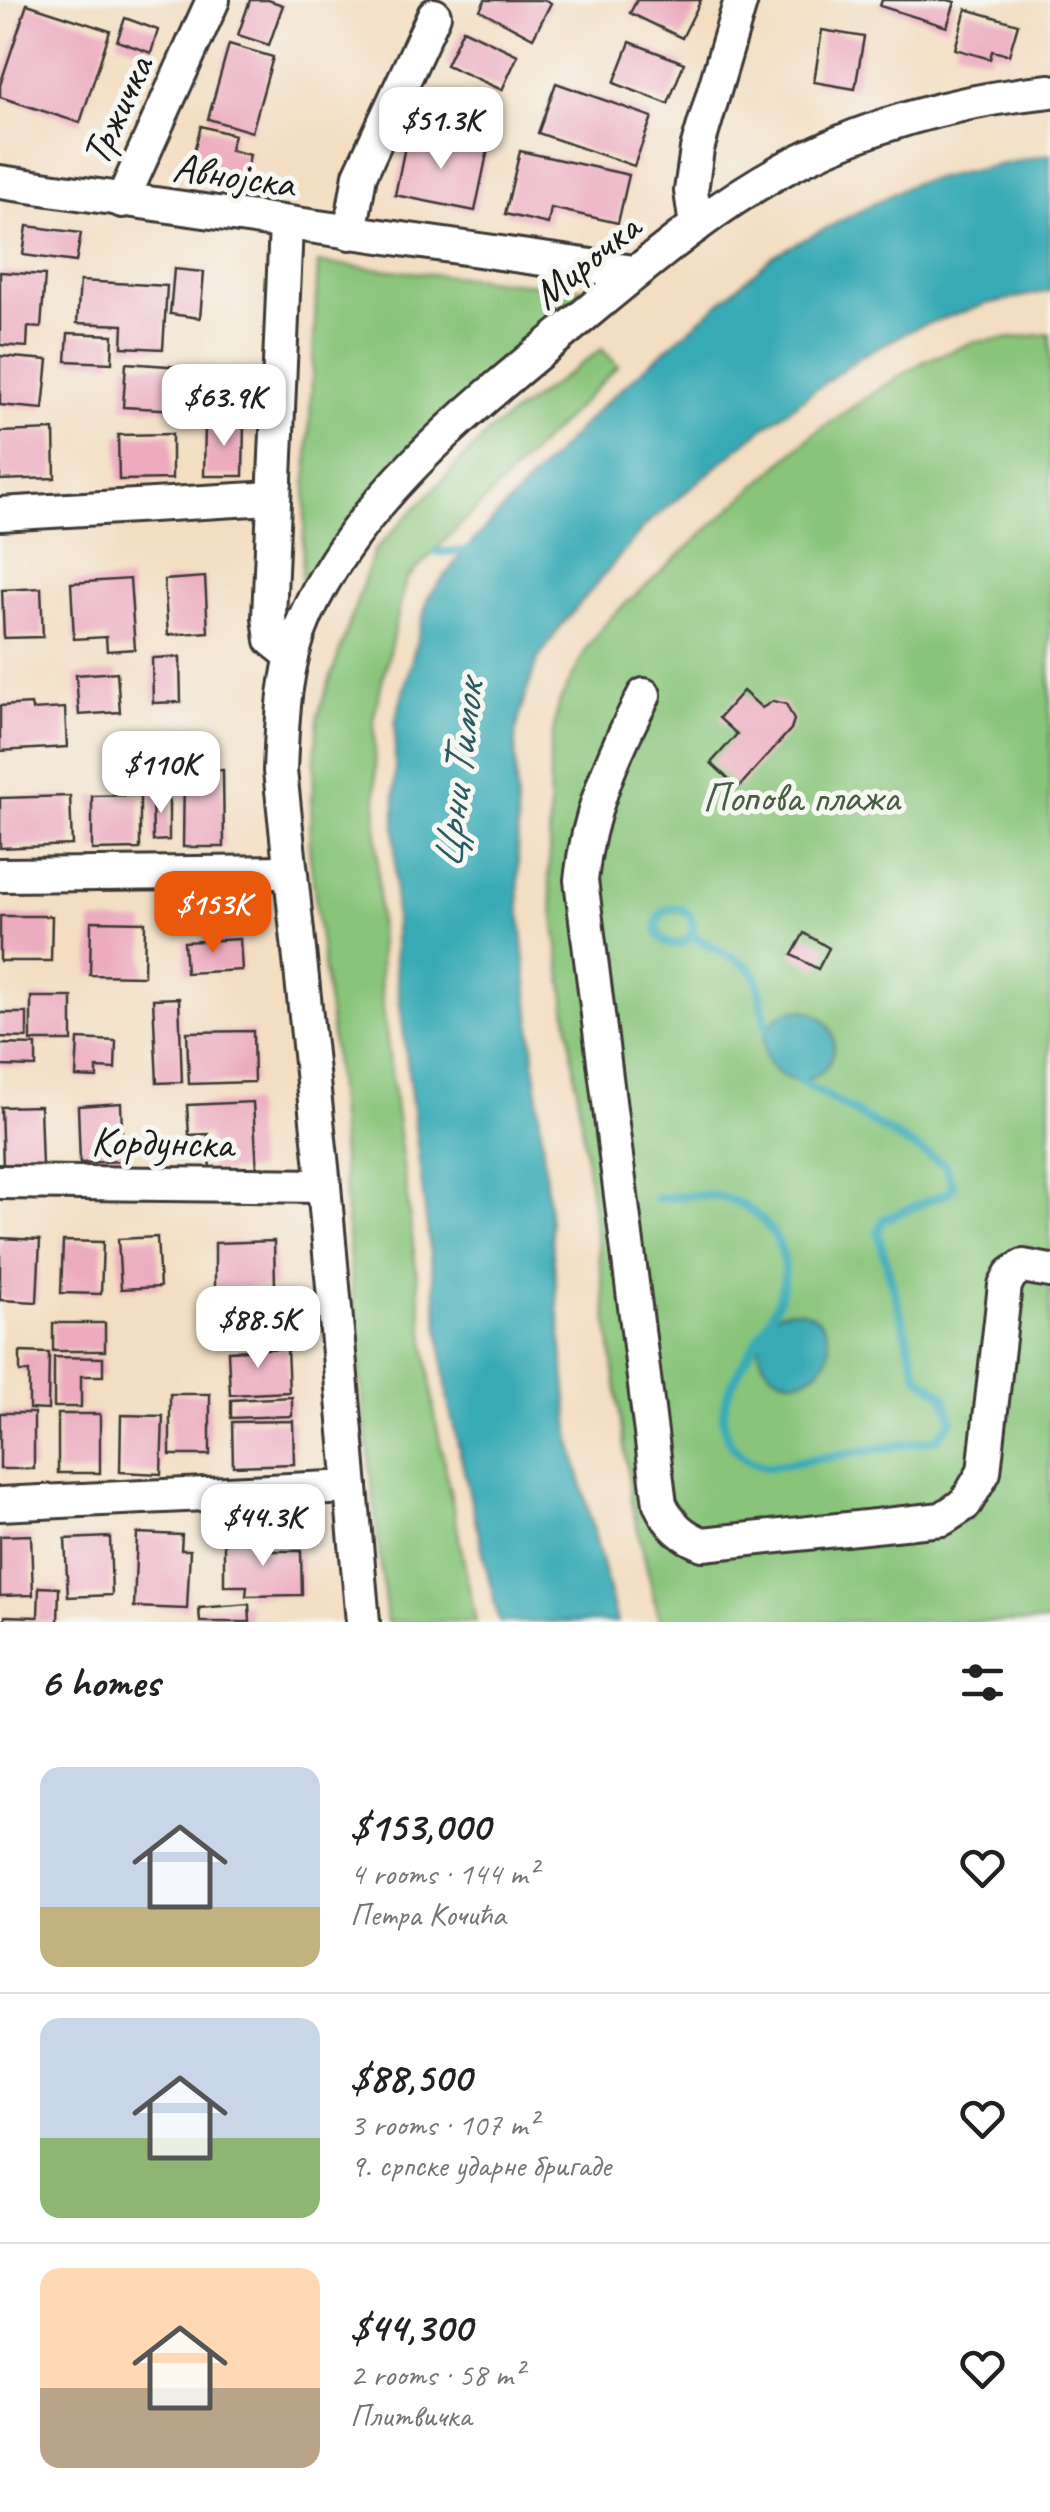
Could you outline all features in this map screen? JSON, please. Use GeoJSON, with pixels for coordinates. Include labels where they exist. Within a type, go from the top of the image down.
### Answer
{"type":"FeatureCollection","features":[{"type":"Feature","properties":{"kind":"street","name":"Тржичка"},"geometry":{"type":"LineString","coordinates":[[122,201],[213,0]]}},
{"type":"Feature","properties":{"kind":"street"},"geometry":{"type":"LineString","coordinates":[[696,226],[691,191],[696,149],[741,0]]}},
{"type":"Feature","properties":{"kind":"street"},"geometry":{"type":"LineString","coordinates":[[350,234],[360,175],[434,16]]}},
{"type":"Feature","properties":{"kind":"street","name":"Мирочка"},"geometry":{"type":"LineString","coordinates":[[363,1622],[324,1186],[280,771],[282,716],[292,656],[305,617],[370,515],[426,452],[479,402],[634,272],[696,226],[802,160],[879,126],[952,106],[1050,91]]}},
{"type":"Feature","properties":{"kind":"street","name":"Авнојска"},"geometry":{"type":"LineString","coordinates":[[0,182],[634,272]]}},
{"type":"Feature","properties":{"kind":"street"},"geometry":{"type":"LineString","coordinates":[[286,225],[272,498],[270,629],[277,646],[292,656]]}},
{"type":"Feature","properties":{"kind":"street"},"geometry":{"type":"LineString","coordinates":[[0,514],[272,498]]}},
{"type":"Feature","properties":{"kind":"street"},"geometry":{"type":"LineString","coordinates":[[644,695],[604,780],[584,848],[581,880],[660,1504],[667,1519],[689,1539],[703,1544],[942,1519],[956,1512],[984,1472],[1005,1285],[1011,1274],[1023,1266],[1050,1271]]}},
{"type":"Feature","properties":{"kind":"street"},"geometry":{"type":"LineString","coordinates":[[0,875],[289,872]]}},
{"type":"Feature","properties":{"kind":"street","name":"Кордунска"},"geometry":{"type":"LineString","coordinates":[[0,1182],[324,1186]]}},
{"type":"Feature","properties":{"kind":"street"},"geometry":{"type":"LineString","coordinates":[[0,1504],[351,1487]]}},
{"type":"Feature","properties":{"kind":"green space"},"geometry":{"type":"Polygon","coordinates":[[[318,263],[586,289],[365,499],[301,589],[318,263]]]}},
{"type":"Feature","properties":{"kind":"green space","name":"Попова плажа"},"geometry":{"type":"Polygon","coordinates":[[[1050,334],[1050,1622],[660,1622],[632,1506],[549,879],[550,750],[558,705],[588,646],[610,618],[813,434],[925,361],[974,342],[1050,334]]]}},
{"type":"Feature","properties":{"kind":"green space"},"geometry":{"type":"Polygon","coordinates":[[[602,349],[618,366],[406,580],[374,716],[381,992],[435,1417],[476,1622],[387,1622],[355,1329],[334,1053],[309,848],[318,715],[374,551],[491,430],[602,349]]]}},
{"type":"Feature","properties":{"kind":"water","name":"Црни Тимок"},"geometry":{"type":"Polygon","coordinates":[[[1050,154],[1050,291],[987,304],[918,327],[861,356],[757,433],[646,525],[558,630],[537,661],[515,735],[519,900],[571,1441],[617,1622],[499,1622],[448,1402],[395,963],[395,723],[428,598],[464,551],[598,409],[774,255],[914,183],[1050,154]]]}},
{"type":"Feature","properties":{"kind":"water"},"geometry":{"type":"Polygon","coordinates":[[[799,1010],[824,1020],[834,1045],[824,1070],[799,1080],[774,1070],[764,1045],[774,1020],[799,1010]]]}},
{"type":"Feature","properties":{"kind":"water"},"geometry":{"type":"Polygon","coordinates":[[[794,1310],[819,1320],[829,1345],[819,1370],[794,1380],[769,1370],[759,1345],[769,1320],[794,1310]]]}},
{"type":"Feature","properties":{"kind":"building"},"geometry":{"type":"Polygon","coordinates":[[[250,0],[283,5],[269,45],[238,35],[250,0]]]}},
{"type":"Feature","properties":{"kind":"building"},"geometry":{"type":"Polygon","coordinates":[[[485,0],[551,3],[533,38],[480,10],[485,0]]]}},
{"type":"Feature","properties":{"kind":"building"},"geometry":{"type":"Polygon","coordinates":[[[637,0],[701,0],[682,38],[630,13],[637,0]]]}},
{"type":"Feature","properties":{"kind":"building"},"geometry":{"type":"Polygon","coordinates":[[[882,0],[955,2],[947,27],[880,6],[882,0]]]}},
{"type":"Feature","properties":{"kind":"building"},"geometry":{"type":"Polygon","coordinates":[[[27,4],[110,31],[80,123],[0,97],[0,85],[27,4]]]}},
{"type":"Feature","properties":{"kind":"building"},"geometry":{"type":"Polygon","coordinates":[[[966,9],[1018,24],[1009,55],[992,51],[990,59],[955,49],[966,9]]]}},
{"type":"Feature","properties":{"kind":"building"},"geometry":{"type":"Polygon","coordinates":[[[125,18],[158,30],[151,53],[117,41],[125,18]]]}},
{"type":"Feature","properties":{"kind":"building"},"geometry":{"type":"Polygon","coordinates":[[[463,29],[518,55],[502,90],[446,65],[463,29]]]}},
{"type":"Feature","properties":{"kind":"building"},"geometry":{"type":"Polygon","coordinates":[[[822,30],[864,37],[855,89],[814,82],[822,30]]]}},
{"type":"Feature","properties":{"kind":"building"},"geometry":{"type":"Polygon","coordinates":[[[630,42],[684,63],[668,104],[614,83],[630,42]]]}},
{"type":"Feature","properties":{"kind":"building"},"geometry":{"type":"Polygon","coordinates":[[[229,44],[273,57],[252,132],[208,119],[229,44]]]}},
{"type":"Feature","properties":{"kind":"building"},"geometry":{"type":"Polygon","coordinates":[[[556,83],[652,117],[634,166],[538,133],[556,83]]]}},
{"type":"Feature","properties":{"kind":"building"},"geometry":{"type":"Polygon","coordinates":[[[201,126],[234,135],[230,150],[250,155],[243,183],[189,169],[201,126]]]}},
{"type":"Feature","properties":{"kind":"building"},"geometry":{"type":"Polygon","coordinates":[[[408,132],[488,149],[475,211],[395,195],[408,132]]]}},
{"type":"Feature","properties":{"kind":"building"},"geometry":{"type":"Polygon","coordinates":[[[520,151],[629,175],[618,223],[551,208],[548,224],[505,214],[520,151]]]}},
{"type":"Feature","properties":{"kind":"building"},"geometry":{"type":"Polygon","coordinates":[[[27,226],[81,233],[76,262],[23,255],[27,226]]]}},
{"type":"Feature","properties":{"kind":"building"},"geometry":{"type":"Polygon","coordinates":[[[174,269],[204,272],[200,318],[170,314],[174,269]]]}},
{"type":"Feature","properties":{"kind":"building"},"geometry":{"type":"Polygon","coordinates":[[[0,272],[45,275],[41,328],[28,327],[27,347],[0,345],[0,272]]]}},
{"type":"Feature","properties":{"kind":"building"},"geometry":{"type":"Polygon","coordinates":[[[80,281],[167,286],[163,349],[122,347],[123,325],[77,323],[80,281]]]}},
{"type":"Feature","properties":{"kind":"building"},"geometry":{"type":"Polygon","coordinates":[[[68,333],[113,335],[112,363],[66,361],[68,333]]]}},
{"type":"Feature","properties":{"kind":"building"},"geometry":{"type":"Polygon","coordinates":[[[0,356],[48,360],[43,409],[0,405],[0,356]]]}},
{"type":"Feature","properties":{"kind":"building"},"geometry":{"type":"Polygon","coordinates":[[[126,363],[181,367],[178,410],[123,407],[126,363]]]}},
{"type":"Feature","properties":{"kind":"building"},"geometry":{"type":"Polygon","coordinates":[[[205,421],[244,421],[243,476],[204,476],[205,421]]]}},
{"type":"Feature","properties":{"kind":"building"},"geometry":{"type":"Polygon","coordinates":[[[54,430],[55,478],[0,480],[0,432],[54,430]]]}},
{"type":"Feature","properties":{"kind":"building"},"geometry":{"type":"Polygon","coordinates":[[[172,434],[172,479],[119,480],[118,435],[172,434]]]}},
{"type":"Feature","properties":{"kind":"building"},"geometry":{"type":"Polygon","coordinates":[[[205,577],[208,632],[168,635],[164,580],[205,577]]]}},
{"type":"Feature","properties":{"kind":"building"},"geometry":{"type":"Polygon","coordinates":[[[130,579],[135,649],[107,651],[106,637],[74,639],[71,583],[130,579]]]}},
{"type":"Feature","properties":{"kind":"building"},"geometry":{"type":"Polygon","coordinates":[[[41,588],[43,637],[4,638],[2,590],[41,588]]]}},
{"type":"Feature","properties":{"kind":"building"},"geometry":{"type":"Polygon","coordinates":[[[180,657],[181,702],[153,703],[152,658],[180,657]]]}},
{"type":"Feature","properties":{"kind":"building"},"geometry":{"type":"Polygon","coordinates":[[[117,672],[120,712],[79,715],[76,675],[117,672]]]}},
{"type":"Feature","properties":{"kind":"building"},"geometry":{"type":"Polygon","coordinates":[[[743,691],[762,708],[773,701],[786,704],[794,720],[791,729],[738,788],[711,763],[737,734],[719,718],[743,691]]]}},
{"type":"Feature","properties":{"kind":"building"},"geometry":{"type":"Polygon","coordinates":[[[31,704],[32,710],[65,708],[67,747],[0,751],[0,706],[31,704]]]}},
{"type":"Feature","properties":{"kind":"building"},"geometry":{"type":"Polygon","coordinates":[[[176,739],[178,783],[154,784],[152,740],[176,739]]]}},
{"type":"Feature","properties":{"kind":"building"},"geometry":{"type":"Polygon","coordinates":[[[184,770],[223,770],[224,847],[183,847],[184,770]]]}},
{"type":"Feature","properties":{"kind":"building"},"geometry":{"type":"Polygon","coordinates":[[[152,791],[169,791],[169,840],[153,841],[152,791]]]}},
{"type":"Feature","properties":{"kind":"building"},"geometry":{"type":"Polygon","coordinates":[[[140,795],[140,849],[92,850],[92,796],[140,795]]]}},
{"type":"Feature","properties":{"kind":"building"},"geometry":{"type":"Polygon","coordinates":[[[70,796],[72,845],[0,848],[0,798],[70,796]]]}},
{"type":"Feature","properties":{"kind":"building"},"geometry":{"type":"Polygon","coordinates":[[[0,916],[52,916],[51,961],[0,961],[0,916]]]}},
{"type":"Feature","properties":{"kind":"building"},"geometry":{"type":"Polygon","coordinates":[[[91,921],[145,922],[144,976],[90,975],[91,921]]]}},
{"type":"Feature","properties":{"kind":"building"},"geometry":{"type":"Polygon","coordinates":[[[804,933],[829,948],[818,969],[792,955],[804,933]]]}},
{"type":"Feature","properties":{"kind":"building"},"geometry":{"type":"Polygon","coordinates":[[[240,939],[242,970],[186,973],[184,942],[240,939]]]}},
{"type":"Feature","properties":{"kind":"building"},"geometry":{"type":"Polygon","coordinates":[[[31,997],[72,997],[72,1041],[31,1041],[31,997]]]}},
{"type":"Feature","properties":{"kind":"building"},"geometry":{"type":"Polygon","coordinates":[[[179,998],[182,1082],[157,1083],[153,999],[179,998]]]}},
{"type":"Feature","properties":{"kind":"building"},"geometry":{"type":"Polygon","coordinates":[[[0,1013],[27,1013],[27,1038],[0,1037],[0,1013]]]}},
{"type":"Feature","properties":{"kind":"building"},"geometry":{"type":"Polygon","coordinates":[[[253,1031],[254,1082],[189,1084],[187,1032],[253,1031]]]}},
{"type":"Feature","properties":{"kind":"building"},"geometry":{"type":"Polygon","coordinates":[[[78,1039],[116,1041],[115,1069],[97,1068],[97,1078],[76,1077],[78,1039]]]}},
{"type":"Feature","properties":{"kind":"building"},"geometry":{"type":"Polygon","coordinates":[[[0,1044],[36,1045],[36,1067],[0,1066],[0,1044]]]}},
{"type":"Feature","properties":{"kind":"building"},"geometry":{"type":"Polygon","coordinates":[[[253,1102],[257,1170],[210,1172],[208,1134],[189,1135],[187,1105],[253,1102]]]}},
{"type":"Feature","properties":{"kind":"building"},"geometry":{"type":"Polygon","coordinates":[[[121,1103],[123,1161],[80,1163],[78,1106],[121,1103]]]}},
{"type":"Feature","properties":{"kind":"building"},"geometry":{"type":"Polygon","coordinates":[[[40,1106],[42,1166],[3,1167],[1,1107],[40,1106]]]}},
{"type":"Feature","properties":{"kind":"building"},"geometry":{"type":"Polygon","coordinates":[[[157,1237],[160,1287],[121,1289],[118,1239],[157,1237]]]}},
{"type":"Feature","properties":{"kind":"building"},"geometry":{"type":"Polygon","coordinates":[[[0,1238],[40,1240],[37,1302],[0,1300],[0,1238]]]}},
{"type":"Feature","properties":{"kind":"building"},"geometry":{"type":"Polygon","coordinates":[[[63,1241],[103,1242],[101,1294],[61,1293],[63,1241]]]}},
{"type":"Feature","properties":{"kind":"building"},"geometry":{"type":"Polygon","coordinates":[[[274,1241],[275,1286],[215,1288],[215,1243],[274,1241]]]}},
{"type":"Feature","properties":{"kind":"building"},"geometry":{"type":"Polygon","coordinates":[[[53,1323],[105,1323],[105,1351],[53,1351],[53,1323]]]}},
{"type":"Feature","properties":{"kind":"building"},"geometry":{"type":"Polygon","coordinates":[[[287,1348],[289,1392],[230,1395],[228,1351],[287,1348]]]}},
{"type":"Feature","properties":{"kind":"building"},"geometry":{"type":"Polygon","coordinates":[[[20,1352],[49,1353],[48,1410],[29,1409],[29,1372],[20,1372],[20,1352]]]}},
{"type":"Feature","properties":{"kind":"building"},"geometry":{"type":"Polygon","coordinates":[[[54,1357],[103,1358],[103,1376],[81,1376],[81,1407],[54,1407],[54,1357]]]}},
{"type":"Feature","properties":{"kind":"building"},"geometry":{"type":"Polygon","coordinates":[[[170,1394],[210,1394],[210,1455],[170,1455],[170,1394]]]}},
{"type":"Feature","properties":{"kind":"building"},"geometry":{"type":"Polygon","coordinates":[[[292,1397],[292,1416],[231,1418],[231,1400],[292,1397]]]}},
{"type":"Feature","properties":{"kind":"building"},"geometry":{"type":"Polygon","coordinates":[[[0,1413],[34,1413],[34,1469],[0,1469],[0,1413]]]}},
{"type":"Feature","properties":{"kind":"building"},"geometry":{"type":"Polygon","coordinates":[[[58,1414],[100,1414],[100,1473],[58,1473],[58,1414]]]}},
{"type":"Feature","properties":{"kind":"building"},"geometry":{"type":"Polygon","coordinates":[[[121,1415],[163,1416],[161,1474],[120,1472],[121,1415]]]}},
{"type":"Feature","properties":{"kind":"building"},"geometry":{"type":"Polygon","coordinates":[[[293,1421],[294,1464],[233,1466],[232,1422],[293,1421]]]}},
{"type":"Feature","properties":{"kind":"building"},"geometry":{"type":"Polygon","coordinates":[[[137,1533],[182,1535],[181,1550],[190,1550],[187,1609],[134,1607],[137,1533]]]}},
{"type":"Feature","properties":{"kind":"building"},"geometry":{"type":"Polygon","coordinates":[[[31,1535],[33,1595],[0,1596],[0,1536],[31,1535]]]}},
{"type":"Feature","properties":{"kind":"building"},"geometry":{"type":"Polygon","coordinates":[[[110,1537],[112,1595],[68,1597],[65,1539],[110,1537]]]}},
{"type":"Feature","properties":{"kind":"building"},"geometry":{"type":"Polygon","coordinates":[[[224,1542],[270,1542],[270,1551],[301,1551],[302,1595],[246,1596],[247,1586],[224,1586],[224,1542]]]}},
{"type":"Feature","properties":{"kind":"building"},"geometry":{"type":"Polygon","coordinates":[[[39,1587],[59,1588],[58,1622],[5,1622],[5,1616],[38,1617],[39,1587]]]}},
{"type":"Feature","properties":{"kind":"building"},"geometry":{"type":"Polygon","coordinates":[[[249,1604],[250,1622],[200,1622],[199,1608],[249,1604]]]}},
{"type":"Feature","properties":{"kind":"waterway"},"geometry":{"type":"LineString","coordinates":[[436,552],[473,551]]}},
{"type":"Feature","properties":{"kind":"waterway"},"geometry":{"type":"LineString","coordinates":[[675,908],[688,913],[693,926],[688,939],[675,944],[662,939],[657,926],[662,913],[675,908]]}},
{"type":"Feature","properties":{"kind":"waterway"},"geometry":{"type":"LineString","coordinates":[[691,935],[748,966],[757,977],[767,1030]]}},
{"type":"Feature","properties":{"kind":"waterway"},"geometry":{"type":"LineString","coordinates":[[657,1199],[698,1195],[736,1202],[759,1217],[780,1247],[784,1278],[775,1308],[728,1395],[723,1422],[741,1455],[767,1467],[937,1439],[952,1420],[944,1395],[918,1376],[878,1233],[883,1220],[947,1193],[953,1186],[945,1165],[799,1080]]}}]}
